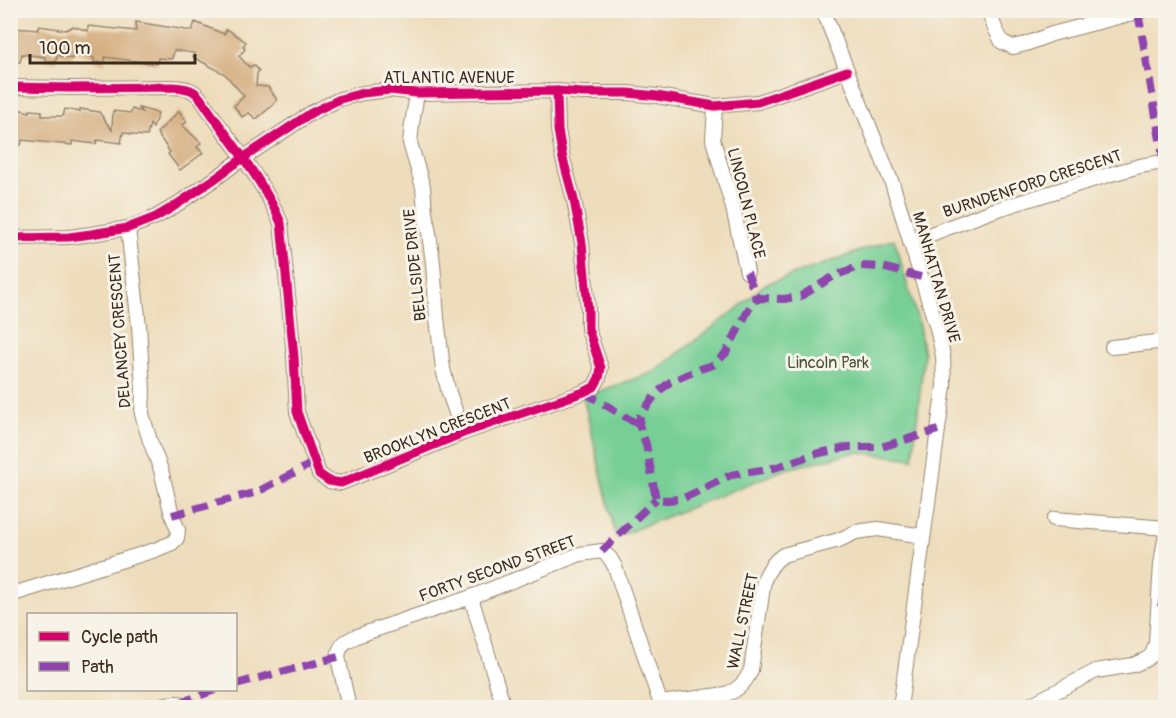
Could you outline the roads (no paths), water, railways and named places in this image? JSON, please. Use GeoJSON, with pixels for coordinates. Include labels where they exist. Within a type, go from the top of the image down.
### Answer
{"type":"FeatureCollection","features":[{"type":"Feature","properties":{"kind":"street","name":"MANHATTAN DRIVE"},"geometry":{"type":"LineString","coordinates":[[823,10],[892,183],[938,328],[943,356],[944,386],[902,707]]}},
{"type":"Feature","properties":{"kind":"street"},"geometry":{"type":"LineString","coordinates":[[988,10],[1002,42],[1012,47],[1026,45],[1052,34],[1145,10]]}},
{"type":"Feature","properties":{"kind":"street","name":"ATLANTIC AVENUE"},"geometry":{"type":"LineString","coordinates":[[10,238],[69,237],[128,228],[156,217],[311,113],[340,99],[363,93],[390,90],[417,93],[557,91],[628,93],[715,106],[758,102],[847,71]]}},
{"type":"Feature","properties":{"kind":"street","name":"BROOKLYN CRESCENT"},"geometry":{"type":"LineString","coordinates":[[10,87],[185,87],[200,96],[273,205],[281,224],[297,412],[319,474],[329,481],[341,483],[463,433],[584,392],[594,387],[599,378],[601,368],[588,329],[582,243],[558,130],[557,91]]}},
{"type":"Feature","properties":{"kind":"street","name":"BELLSIDE DRIVE"},"geometry":{"type":"LineString","coordinates":[[417,93],[410,143],[423,187],[443,369],[463,433]]}},
{"type":"Feature","properties":{"kind":"street","name":"LINCOLN PLACE"},"geometry":{"type":"LineString","coordinates":[[715,106],[713,140],[733,208],[747,272]]}},
{"type":"Feature","properties":{"kind":"street","name":"BURNDENFORD CRESCENT"},"geometry":{"type":"LineString","coordinates":[[910,242],[992,211],[1112,174],[1140,166],[1166,164]]}},
{"type":"Feature","properties":{"kind":"street","name":"DELANCEY CRESCENT"},"geometry":{"type":"LineString","coordinates":[[10,595],[155,550],[172,543],[177,538],[178,530],[142,414],[143,390],[139,326],[128,228]]}},
{"type":"Feature","properties":{"kind":"street"},"geometry":{"type":"LineString","coordinates":[[1112,347],[1166,342]]}},
{"type":"Feature","properties":{"kind":"street"},"geometry":{"type":"LineString","coordinates":[[1054,519],[1166,528]]}},
{"type":"Feature","properties":{"kind":"street","name":"WALL STREET"},"geometry":{"type":"LineString","coordinates":[[661,705],[726,694],[734,692],[741,686],[751,670],[764,580],[768,571],[783,555],[839,540],[856,532],[878,529],[923,536]]}},
{"type":"Feature","properties":{"kind":"street"},"geometry":{"type":"LineString","coordinates":[[1024,708],[1096,671],[1133,665],[1152,656],[1156,643],[1161,564],[1166,533]]}},
{"type":"Feature","properties":{"kind":"street","name":"FORTY SECOND STREET"},"geometry":{"type":"LineString","coordinates":[[349,708],[338,657],[339,648],[345,642],[471,597],[580,554],[602,551],[615,567],[661,705]]}},
{"type":"Feature","properties":{"kind":"street"},"geometry":{"type":"LineString","coordinates":[[471,597],[504,708]]}},
{"type":"Feature","properties":{"kind":"street"},"geometry":{"type":"LineString","coordinates":[[150,708],[179,703],[194,708]]}},
{"type":"Feature","properties":{"kind":"park label","name":"Lincoln Park"},"geometry":{"type":"Point","coordinates":[828,362]}}]}
